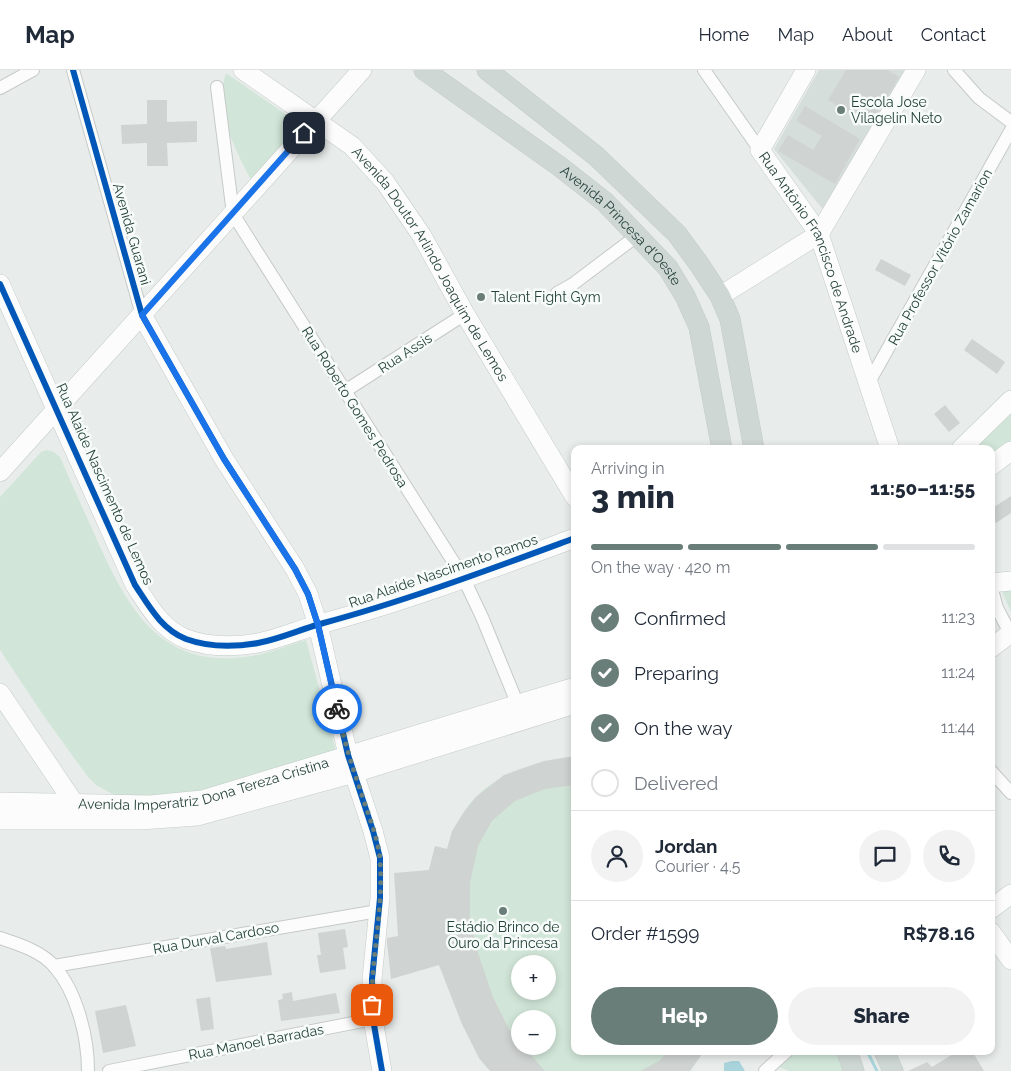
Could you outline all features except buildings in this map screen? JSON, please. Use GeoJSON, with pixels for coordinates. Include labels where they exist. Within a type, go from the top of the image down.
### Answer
{"type":"FeatureCollection","features":[{"type":"Feature","properties":{"kind":"main road","name":"Avenida Princesa d'Oeste"},"geometry":{"type":"LineString","coordinates":[[424,70],[559,166],[604,202],[668,268],[685,296],[699,327],[721,445]]}},
{"type":"Feature","properties":{"kind":"main road"},"geometry":{"type":"LineString","coordinates":[[487,70],[596,156],[677,234],[720,296],[730,319],[753,445]]}},
{"type":"Feature","properties":{"kind":"main road"},"geometry":{"type":"LineString","coordinates":[[848,1055],[854,1071]]}},
{"type":"Feature","properties":{"kind":"main road"},"geometry":{"type":"LineString","coordinates":[[886,1055],[893,1071]]}},
{"type":"Feature","properties":{"kind":"street"},"geometry":{"type":"LineString","coordinates":[[0,88],[33,70]]}},
{"type":"Feature","properties":{"kind":"street","name":"Avenida Guarani"},"geometry":{"type":"LineString","coordinates":[[73,70],[142,315],[224,459],[295,569],[308,594],[318,625],[351,764],[374,831],[380,858],[378,911],[372,978],[373,1019],[382,1071]]}},
{"type":"Feature","properties":{"kind":"street","name":"Avenida Doutor Arlindo Joaquim de Lemos"},"geometry":{"type":"LineString","coordinates":[[243,70],[352,146],[385,182],[422,236],[465,314],[571,490]]}},
{"type":"Feature","properties":{"kind":"street"},"geometry":{"type":"LineString","coordinates":[[0,472],[362,70]]}},
{"type":"Feature","properties":{"kind":"street","name":"Rua Antônio Francisco de Andrade"},"geometry":{"type":"LineString","coordinates":[[704,70],[819,234],[889,445]]}},
{"type":"Feature","properties":{"kind":"street"},"geometry":{"type":"LineString","coordinates":[[760,150],[806,70]]}},
{"type":"Feature","properties":{"kind":"street"},"geometry":{"type":"LineString","coordinates":[[720,296],[819,234],[916,70]]}},
{"type":"Feature","properties":{"kind":"street"},"geometry":{"type":"LineString","coordinates":[[954,70],[979,98],[1011,122]]}},
{"type":"Feature","properties":{"kind":"street","name":"Rua Roberto Gomes Pedrosa"},"geometry":{"type":"LineString","coordinates":[[217,87],[233,214],[463,577],[482,617],[520,712]]}},
{"type":"Feature","properties":{"kind":"street","name":"Rua Professor Vitório Zamarion"},"geometry":{"type":"LineString","coordinates":[[868,384],[1011,130]]}},
{"type":"Feature","properties":{"kind":"street"},"geometry":{"type":"LineString","coordinates":[[557,293],[573,284],[638,235]]}},
{"type":"Feature","properties":{"kind":"street","name":"Rua Alaide Nascimento de Lemos"},"geometry":{"type":"LineString","coordinates":[[0,284],[135,584],[155,616],[169,629],[186,638],[206,644],[223,645],[259,643],[318,625]]}},
{"type":"Feature","properties":{"kind":"street","name":"Rua Assis"},"geometry":{"type":"LineString","coordinates":[[345,391],[465,314]]}},
{"type":"Feature","properties":{"kind":"street"},"geometry":{"type":"LineString","coordinates":[[994,416],[1011,394]]}},
{"type":"Feature","properties":{"kind":"street"},"geometry":{"type":"LineString","coordinates":[[965,445],[1011,400]]}},
{"type":"Feature","properties":{"kind":"street"},"geometry":{"type":"LineString","coordinates":[[995,463],[1011,452]]}},
{"type":"Feature","properties":{"kind":"street","name":"Rua Alaíde Nascimento Ramos"},"geometry":{"type":"LineString","coordinates":[[318,625],[364,612],[571,539]]}},
{"type":"Feature","properties":{"kind":"street"},"geometry":{"type":"LineString","coordinates":[[995,583],[1011,581]]}},
{"type":"Feature","properties":{"kind":"street"},"geometry":{"type":"LineString","coordinates":[[995,600],[997,608],[1011,634],[995,645]]}},
{"type":"Feature","properties":{"kind":"street","name":"Avenida Imperatriz Dona Tereza Cristina"},"geometry":{"type":"LineString","coordinates":[[0,802],[148,820],[197,816],[351,764],[520,712],[571,689]]}},
{"type":"Feature","properties":{"kind":"street"},"geometry":{"type":"LineString","coordinates":[[0,693],[80,811]]}},
{"type":"Feature","properties":{"kind":"street","name":"Avenida Imperatriz Dona Tereza Cristina"},"geometry":{"type":"LineString","coordinates":[[520,712],[571,705]]}},
{"type":"Feature","properties":{"kind":"street"},"geometry":{"type":"LineString","coordinates":[[995,775],[1011,793]]}},
{"type":"Feature","properties":{"kind":"street","name":"Avenida Imperatriz Dona Tereza Cristina"},"geometry":{"type":"LineString","coordinates":[[0,820],[80,811]]}},
{"type":"Feature","properties":{"kind":"street"},"geometry":{"type":"LineString","coordinates":[[995,906],[1011,894]]}},
{"type":"Feature","properties":{"kind":"street","name":"Rua Durval Cardoso"},"geometry":{"type":"LineString","coordinates":[[54,966],[378,911]]}},
{"type":"Feature","properties":{"kind":"street"},"geometry":{"type":"LineString","coordinates":[[0,938],[36,952],[54,966],[69,990],[80,1020],[88,1071]]}},
{"type":"Feature","properties":{"kind":"street"},"geometry":{"type":"LineString","coordinates":[[995,938],[1011,960]]}},
{"type":"Feature","properties":{"kind":"street","name":"Rua Manoel Barradas"},"geometry":{"type":"LineString","coordinates":[[109,1071],[373,1019]]}},
{"type":"Feature","properties":{"kind":"street"},"geometry":{"type":"LineString","coordinates":[[768,1070],[783,1055]]}},
{"type":"Feature","properties":{"kind":"shaded area","name":"Escola Jose Vilagelin Neto"},"geometry":{"type":"Polygon","coordinates":[[[819,70],[910,70],[825,212],[774,149],[819,70]]]}},
{"type":"Feature","properties":{"kind":"green space"},"geometry":{"type":"Polygon","coordinates":[[[226,73],[294,120],[297,128],[251,180],[233,142],[224,114],[222,100],[226,73]]]}},
{"type":"Feature","properties":{"kind":"green space"},"geometry":{"type":"Polygon","coordinates":[[[1011,409],[1011,445],[995,455],[995,445],[973,445],[1011,409]]]}},
{"type":"Feature","properties":{"kind":"green space"},"geometry":{"type":"Polygon","coordinates":[[[47,450],[54,452],[60,457],[108,564],[134,609],[150,627],[168,642],[189,653],[215,658],[252,656],[306,640],[336,751],[217,790],[173,798],[114,795],[96,785],[88,777],[43,715],[0,650],[0,497],[41,452],[47,450]]]}},
{"type":"Feature","properties":{"kind":"green space"},"geometry":{"type":"Polygon","coordinates":[[[1011,587],[1011,612],[1001,589],[1011,587]]]}},
{"type":"Feature","properties":{"kind":"green space","name":"Estádio Brinco de Ouro da Princesa"},"geometry":{"type":"Polygon","coordinates":[[[571,757],[571,1055],[701,1055],[690,1071],[490,1071],[479,1058],[462,1024],[439,965],[429,870],[435,846],[447,849],[455,828],[465,810],[478,795],[493,783],[528,766],[571,757]]]}},
{"type":"Feature","properties":{"kind":"green space"},"geometry":{"type":"Polygon","coordinates":[[[792,1055],[848,1055],[854,1071],[789,1071],[779,1067],[792,1055]]]}},
{"type":"Feature","properties":{"kind":"water"},"geometry":{"type":"Polygon","coordinates":[[[739,1061],[745,1071],[724,1071],[724,1063],[739,1061]]]}},
{"type":"Feature","properties":{"kind":"waterway"},"geometry":{"type":"LineString","coordinates":[[869,1055],[877,1071]]}},
{"type":"Feature","properties":{"kind":"cycle path"},"geometry":{"type":"LineString","coordinates":[[73,70],[142,315],[224,459],[295,569],[308,594],[318,625],[348,755],[380,858],[380,898],[372,979],[373,1019],[382,1071]]}},
{"type":"Feature","properties":{"kind":"cycle path"},"geometry":{"type":"LineString","coordinates":[[0,284],[135,585],[151,609],[177,635],[194,642],[222,646],[258,643],[416,595],[571,539]]}},
{"type":"Feature","properties":{"kind":"way so far"},"geometry":{"type":"LineString","coordinates":[[337,709],[348,755],[374,831],[380,858],[380,898],[372,978],[372,1005]]}},
{"type":"Feature","properties":{"kind":"place","name":"Escola Jose Vilagelin Neto"},"geometry":{"type":"Point","coordinates":[841,110]}},
{"type":"Feature","properties":{"kind":"place","name":"Talent Fight Gym"},"geometry":{"type":"Point","coordinates":[481,297]}},
{"type":"Feature","properties":{"kind":"place","name":"Estádio Brinco de Ouro da Princesa"},"geometry":{"type":"Point","coordinates":[503,911]}},
{"type":"Feature","properties":{"kind":"route"},"geometry":{"type":"LineString","coordinates":[[304,133],[142,315],[224,459],[295,569],[308,594],[318,625],[337,709]]}}]}
